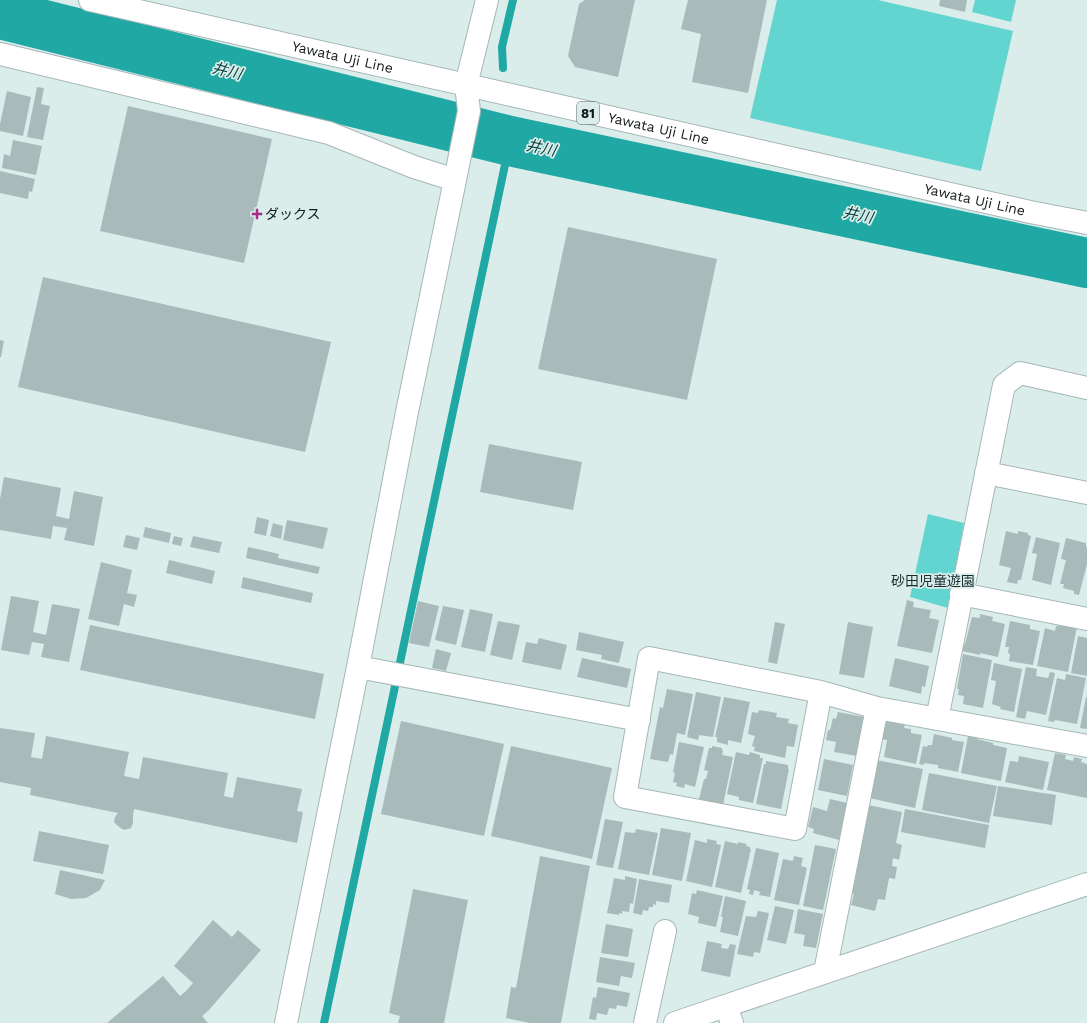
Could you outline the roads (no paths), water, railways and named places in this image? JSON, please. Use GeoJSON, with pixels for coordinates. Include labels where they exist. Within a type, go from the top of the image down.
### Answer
{"type":"FeatureCollection","features":[{"type":"Feature","properties":{"kind":"street","name":"Yawata Uji Line"},"geometry":{"type":"LineString","coordinates":[[90,0],[1030,212],[1087,223]]}},
{"type":"Feature","properties":{"kind":"street"},"geometry":{"type":"LineString","coordinates":[[286,1023],[358,667],[406,412],[469,111],[466,85],[487,0]]}},
{"type":"Feature","properties":{"kind":"street"},"geometry":{"type":"LineString","coordinates":[[2,61],[329,133],[414,167],[456,173]]}},
{"type":"Feature","properties":{"kind":"street"},"geometry":{"type":"LineString","coordinates":[[937,719],[1004,385],[1020,373],[1087,388]]}},
{"type":"Feature","properties":{"kind":"street"},"geometry":{"type":"LineString","coordinates":[[986,473],[1087,493]]}},
{"type":"Feature","properties":{"kind":"street"},"geometry":{"type":"LineString","coordinates":[[961,594],[1087,619]]}},
{"type":"Feature","properties":{"kind":"street"},"geometry":{"type":"LineString","coordinates":[[821,692],[795,829],[625,797],[650,658],[821,692],[877,708],[1087,746]]}},
{"type":"Feature","properties":{"kind":"street"},"geometry":{"type":"LineString","coordinates":[[358,667],[639,720]]}},
{"type":"Feature","properties":{"kind":"street"},"geometry":{"type":"LineString","coordinates":[[825,972],[877,708]]}},
{"type":"Feature","properties":{"kind":"street"},"geometry":{"type":"LineString","coordinates":[[675,1023],[729,1014],[825,972],[1087,884]]}},
{"type":"Feature","properties":{"kind":"street"},"geometry":{"type":"LineString","coordinates":[[645,1023],[665,931]]}},
{"type":"Feature","properties":{"kind":"waterway"},"geometry":{"type":"LineString","coordinates":[[503,68],[502,47],[513,0]]}},
{"type":"Feature","properties":{"kind":"waterway","name":"井川"},"geometry":{"type":"LineString","coordinates":[[0,14],[510,141],[1087,263]]}},
{"type":"Feature","properties":{"kind":"waterway"},"geometry":{"type":"LineString","coordinates":[[324,1023],[510,141],[508,119]]}},
{"type":"Feature","properties":{"kind":"place","name":"ダックス"},"geometry":{"type":"Point","coordinates":[257,214]}},
{"type":"Feature","properties":{"kind":"park label","name":"砂田児童遊園"},"geometry":{"type":"Point","coordinates":[933,581]}}]}
